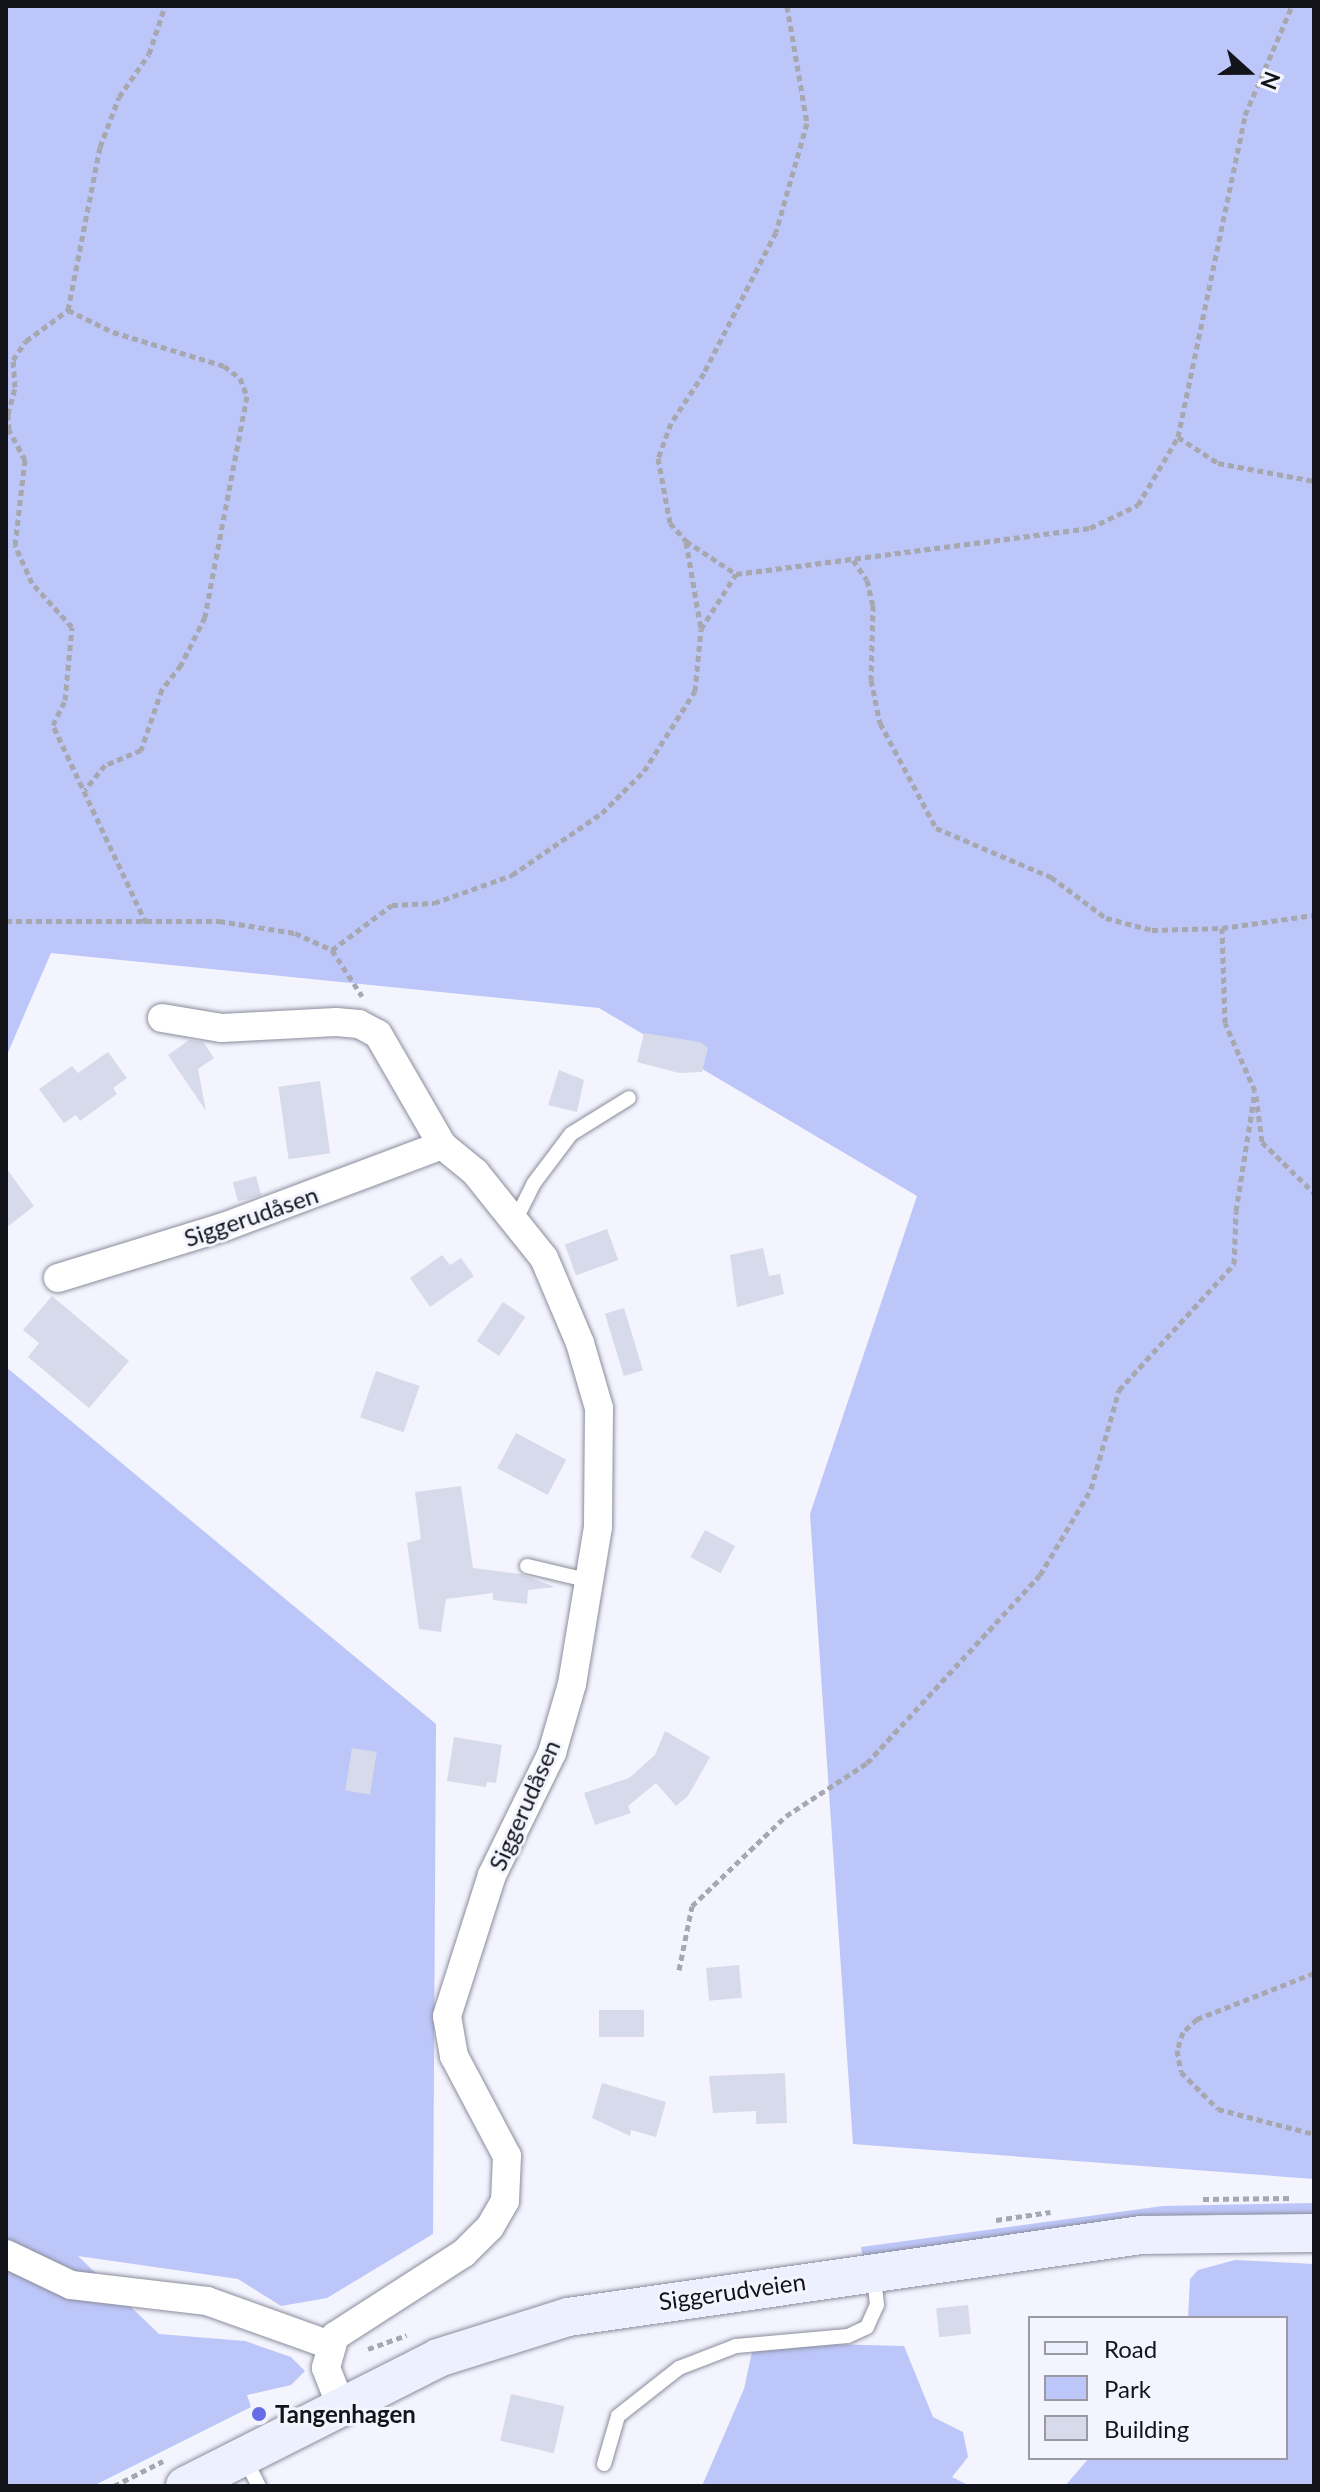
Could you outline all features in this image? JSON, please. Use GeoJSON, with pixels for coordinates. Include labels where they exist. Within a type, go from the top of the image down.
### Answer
{"type":"FeatureCollection","features":[{"type":"Feature","properties":{"kind":"main road","name":"Siggerudveien"},"geometry":{"type":"LineString","coordinates":[[185,2486],[251,2471],[341,2406],[438,2358],[538,2324],[874,2271],[1141,2235],[1314,2233]]}},
{"type":"Feature","properties":{"kind":"street"},"geometry":{"type":"LineString","coordinates":[[162,1018],[222,1028],[347,1023],[378,1034]]}},
{"type":"Feature","properties":{"kind":"street","name":"Siggerudåsen"},"geometry":{"type":"LineString","coordinates":[[330,2345],[342,2330],[464,2253],[490,2227],[505,2201],[507,2156],[454,2056],[447,2016],[492,1875],[552,1753],[572,1684],[586,1580],[598,1527],[599,1408],[580,1343],[544,1258],[475,1172],[442,1145],[378,1034]]}},
{"type":"Feature","properties":{"kind":"street","name":"Siggerudåsen"},"geometry":{"type":"LineString","coordinates":[[58,1278],[224,1227],[442,1145]]}},
{"type":"Feature","properties":{"kind":"street"},"geometry":{"type":"LineString","coordinates":[[6,2254],[71,2285],[207,2301],[330,2345],[326,2368],[341,2406]]}},
{"type":"Feature","properties":{"kind":"lane"},"geometry":{"type":"LineString","coordinates":[[515,1221],[541,1171],[571,1134],[629,1098]]}},
{"type":"Feature","properties":{"kind":"lane"},"geometry":{"type":"LineString","coordinates":[[527,1566],[586,1580]]}},
{"type":"Feature","properties":{"kind":"lane"},"geometry":{"type":"LineString","coordinates":[[604,2464],[618,2416],[687,2364],[736,2346],[848,2336],[867,2327],[877,2305],[874,2271]]}},
{"type":"Feature","properties":{"kind":"path"},"geometry":{"type":"LineString","coordinates":[[146,923],[53,725],[65,700],[72,627],[32,583],[15,545],[25,460],[9,430],[8,414],[15,387],[13,360],[26,341],[68,310],[100,147],[119,97],[149,54],[165,6]]}},
{"type":"Feature","properties":{"kind":"path"},"geometry":{"type":"LineString","coordinates":[[787,6],[807,123],[776,232],[704,373],[671,423],[658,458],[670,523],[686,541],[736,574],[1090,528],[1138,505],[1178,437],[1245,115],[1292,6]]}},
{"type":"Feature","properties":{"kind":"path"},"geometry":{"type":"LineString","coordinates":[[68,310],[113,332],[224,366],[240,378],[247,396],[205,617],[181,665],[162,689],[141,750],[105,765],[85,790]]}},
{"type":"Feature","properties":{"kind":"path"},"geometry":{"type":"LineString","coordinates":[[1178,437],[1218,463],[1314,481]]}},
{"type":"Feature","properties":{"kind":"path"},"geometry":{"type":"LineString","coordinates":[[332,950],[392,905],[434,903],[512,875],[602,813],[644,771],[695,691],[701,629],[686,541]]}},
{"type":"Feature","properties":{"kind":"path"},"geometry":{"type":"LineString","coordinates":[[853,560],[867,580],[873,605],[871,680],[880,723],[936,828],[1051,877],[1106,918],[1152,930],[1222,928],[1314,915]]}},
{"type":"Feature","properties":{"kind":"path"},"geometry":{"type":"LineString","coordinates":[[701,629],[736,574]]}},
{"type":"Feature","properties":{"kind":"path"},"geometry":{"type":"LineString","coordinates":[[6,921],[219,921],[295,933],[332,950],[363,999],[378,1034]]}},
{"type":"Feature","properties":{"kind":"path"},"geometry":{"type":"LineString","coordinates":[[1222,928],[1225,1023],[1255,1091],[1262,1142],[1314,1193]]}},
{"type":"Feature","properties":{"kind":"path"},"geometry":{"type":"LineString","coordinates":[[679,1970],[692,1906],[786,1816],[867,1763],[1040,1575],[1091,1489],[1119,1390],[1234,1264],[1236,1211],[1255,1091]]}},
{"type":"Feature","properties":{"kind":"path"},"geometry":{"type":"LineString","coordinates":[[1314,1973],[1197,2019],[1183,2032],[1177,2050],[1181,2072],[1218,2109],[1314,2134]]}},
{"type":"Feature","properties":{"kind":"green space"},"geometry":{"type":"Polygon","coordinates":[[[6,6],[1314,6],[1314,2179],[853,2144],[810,1514],[917,1196],[599,1008],[51,953],[6,1057],[6,6]]]}},
{"type":"Feature","properties":{"kind":"green space"},"geometry":{"type":"Polygon","coordinates":[[[6,1367],[436,1724],[433,2234],[327,2298],[281,2306],[238,2279],[78,2256],[159,2334],[245,2341],[291,2357],[305,2371],[291,2385],[247,2395],[251,2407],[93,2486],[6,2486],[6,1367]]]}},
{"type":"Feature","properties":{"kind":"green space"},"geometry":{"type":"Polygon","coordinates":[[[1314,2203],[1314,2218],[1221,2214],[1119,2222],[863,2258],[861,2247],[1163,2206],[1314,2203]]]}},
{"type":"Feature","properties":{"kind":"green space"},"geometry":{"type":"Polygon","coordinates":[[[1235,2260],[1314,2264],[1314,2486],[1065,2486],[1087,2460],[1288,2460],[1288,2316],[1188,2316],[1190,2279],[1198,2270],[1235,2260]]]}},
{"type":"Feature","properties":{"kind":"green space"},"geometry":{"type":"Polygon","coordinates":[[[825,2344],[904,2346],[933,2417],[963,2432],[968,2457],[952,2477],[970,2486],[702,2486],[744,2389],[752,2352],[825,2344]]]}},
{"type":"Feature","properties":{"kind":"building"},"geometry":{"type":"Polygon","coordinates":[[[644,1033],[700,1042],[708,1048],[702,1072],[679,1073],[637,1062],[644,1033]]]}},
{"type":"Feature","properties":{"kind":"building"},"geometry":{"type":"Polygon","coordinates":[[[189,1040],[203,1042],[214,1058],[198,1069],[206,1111],[168,1055],[189,1040]]]}},
{"type":"Feature","properties":{"kind":"building"},"geometry":{"type":"Polygon","coordinates":[[[108,1052],[127,1078],[113,1088],[117,1094],[80,1121],[76,1115],[64,1123],[39,1089],[72,1066],[78,1073],[108,1052]]]}},
{"type":"Feature","properties":{"kind":"building"},"geometry":{"type":"Polygon","coordinates":[[[559,1070],[584,1080],[577,1112],[548,1105],[559,1070]]]}},
{"type":"Feature","properties":{"kind":"building"},"geometry":{"type":"Polygon","coordinates":[[[320,1081],[330,1153],[289,1159],[278,1087],[320,1081]]]}},
{"type":"Feature","properties":{"kind":"building"},"geometry":{"type":"Polygon","coordinates":[[[6,1168],[34,1206],[6,1228],[6,1168]]]}},
{"type":"Feature","properties":{"kind":"building"},"geometry":{"type":"Polygon","coordinates":[[[256,1176],[261,1195],[238,1202],[233,1182],[256,1176]]]}},
{"type":"Feature","properties":{"kind":"building"},"geometry":{"type":"Polygon","coordinates":[[[607,1229],[618,1260],[576,1275],[565,1244],[607,1229]]]}},
{"type":"Feature","properties":{"kind":"building"},"geometry":{"type":"Polygon","coordinates":[[[763,1248],[769,1276],[780,1274],[784,1294],[737,1307],[730,1255],[763,1248]]]}},
{"type":"Feature","properties":{"kind":"building"},"geometry":{"type":"Polygon","coordinates":[[[442,1255],[450,1265],[461,1258],[474,1276],[430,1307],[410,1278],[442,1255]]]}},
{"type":"Feature","properties":{"kind":"building"},"geometry":{"type":"Polygon","coordinates":[[[52,1296],[129,1361],[89,1408],[28,1357],[39,1343],[23,1330],[52,1296]]]}},
{"type":"Feature","properties":{"kind":"building"},"geometry":{"type":"Polygon","coordinates":[[[503,1302],[525,1317],[499,1356],[477,1341],[503,1302]]]}},
{"type":"Feature","properties":{"kind":"building"},"geometry":{"type":"Polygon","coordinates":[[[624,1308],[643,1370],[624,1376],[605,1314],[624,1308]]]}},
{"type":"Feature","properties":{"kind":"building"},"geometry":{"type":"Polygon","coordinates":[[[376,1371],[419,1386],[404,1432],[360,1417],[376,1371]]]}},
{"type":"Feature","properties":{"kind":"building"},"geometry":{"type":"Polygon","coordinates":[[[516,1433],[566,1460],[548,1495],[497,1468],[516,1433]]]}},
{"type":"Feature","properties":{"kind":"building"},"geometry":{"type":"Polygon","coordinates":[[[461,1486],[473,1568],[521,1574],[555,1587],[528,1590],[527,1604],[493,1600],[493,1593],[446,1599],[441,1632],[419,1629],[407,1543],[421,1539],[415,1492],[461,1486]]]}},
{"type":"Feature","properties":{"kind":"building"},"geometry":{"type":"Polygon","coordinates":[[[705,1530],[735,1546],[720,1573],[690,1557],[705,1530]]]}},
{"type":"Feature","properties":{"kind":"building"},"geometry":{"type":"Polygon","coordinates":[[[665,1731],[710,1757],[688,1796],[676,1806],[656,1783],[628,1806],[631,1813],[595,1825],[584,1793],[629,1778],[655,1755],[665,1731]]]}},
{"type":"Feature","properties":{"kind":"building"},"geometry":{"type":"Polygon","coordinates":[[[454,1737],[502,1745],[496,1783],[487,1782],[486,1787],[447,1781],[454,1737]]]}},
{"type":"Feature","properties":{"kind":"building"},"geometry":{"type":"Polygon","coordinates":[[[352,1748],[377,1752],[370,1794],[345,1790],[352,1748]]]}},
{"type":"Feature","properties":{"kind":"building"},"geometry":{"type":"Polygon","coordinates":[[[739,1965],[742,1998],[709,2001],[706,1968],[739,1965]]]}},
{"type":"Feature","properties":{"kind":"building"},"geometry":{"type":"Polygon","coordinates":[[[599,2010],[644,2010],[644,2037],[599,2037],[599,2010]]]}},
{"type":"Feature","properties":{"kind":"building"},"geometry":{"type":"Polygon","coordinates":[[[785,2073],[787,2123],[756,2124],[756,2111],[713,2113],[709,2076],[785,2073]]]}},
{"type":"Feature","properties":{"kind":"building"},"geometry":{"type":"Polygon","coordinates":[[[602,2083],[666,2102],[656,2137],[631,2130],[630,2136],[592,2118],[602,2083]]]}},
{"type":"Feature","properties":{"kind":"building"},"geometry":{"type":"Polygon","coordinates":[[[968,2305],[971,2334],[939,2337],[936,2308],[968,2305]]]}},
{"type":"Feature","properties":{"kind":"building"},"geometry":{"type":"Polygon","coordinates":[[[511,2394],[565,2406],[554,2453],[500,2441],[511,2394]]]}},
{"type":"Feature","properties":{"kind":"place","name":"Tangenhagen"},"geometry":{"type":"Point","coordinates":[259,2414]}}]}
